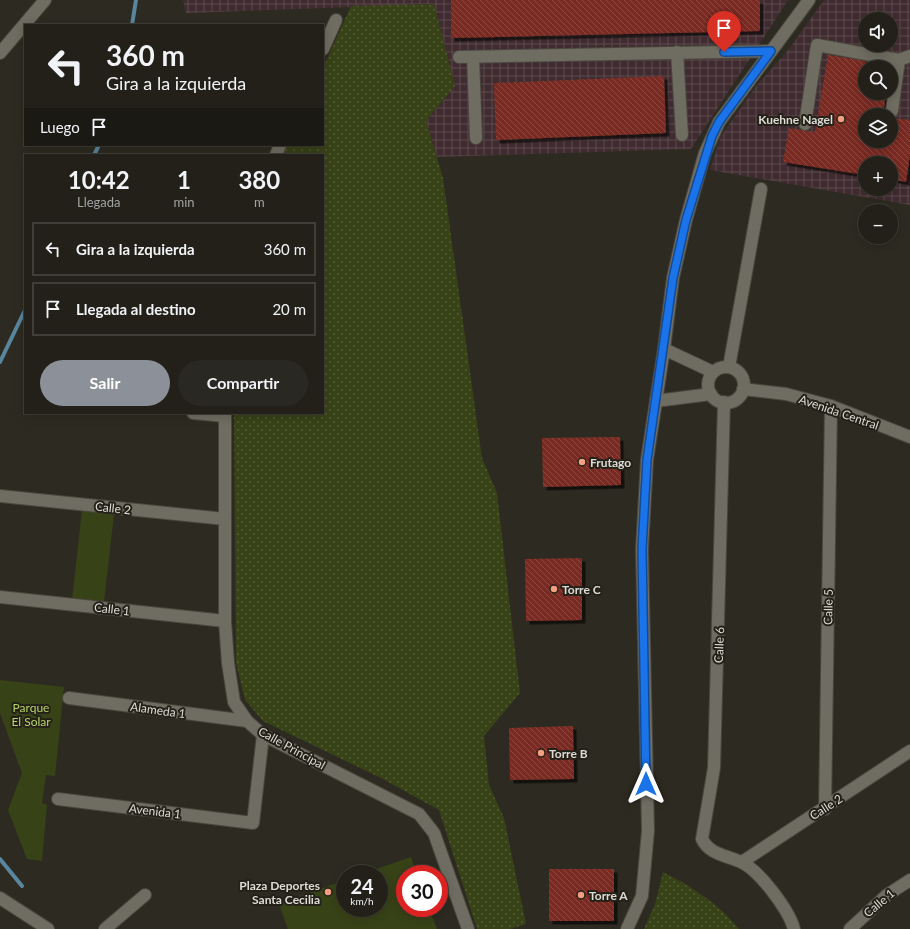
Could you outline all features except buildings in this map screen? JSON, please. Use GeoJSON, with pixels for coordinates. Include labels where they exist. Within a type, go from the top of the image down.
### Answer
{"type":"FeatureCollection","features":[{"type":"Feature","properties":{"kind":"street"},"geometry":{"type":"LineString","coordinates":[[25,24],[45,0]]}},
{"type":"Feature","properties":{"kind":"street"},"geometry":{"type":"LineString","coordinates":[[627,929],[642,896],[646,862],[648,831],[642,549],[647,460],[673,278],[686,220],[707,148],[719,122],[809,0]]}},
{"type":"Feature","properties":{"kind":"street"},"geometry":{"type":"LineString","coordinates":[[324,47],[336,20]]}},
{"type":"Feature","properties":{"kind":"street"},"geometry":{"type":"LineString","coordinates":[[0,53],[24,25]]}},
{"type":"Feature","properties":{"kind":"street"},"geometry":{"type":"LineString","coordinates":[[805,124],[817,44],[905,58],[893,108]]}},
{"type":"Feature","properties":{"kind":"street"},"geometry":{"type":"LineString","coordinates":[[459,57],[771,51]]}},
{"type":"Feature","properties":{"kind":"street"},"geometry":{"type":"LineString","coordinates":[[677,52],[682,135]]}},
{"type":"Feature","properties":{"kind":"street"},"geometry":{"type":"LineString","coordinates":[[473,57],[476,138]]}},
{"type":"Feature","properties":{"kind":"street"},"geometry":{"type":"LineString","coordinates":[[730,367],[760,189]]}},
{"type":"Feature","properties":{"kind":"street"},"geometry":{"type":"LineString","coordinates":[[664,349],[713,372]]}},
{"type":"Feature","properties":{"kind":"street"},"geometry":{"type":"LineString","coordinates":[[723,367],[730,367],[740,373],[743,378],[743,389],[736,399],[724,402],[715,398],[711,394],[708,383],[713,372],[723,367]]}},
{"type":"Feature","properties":{"kind":"street","name":"Avenida Central"},"geometry":{"type":"LineString","coordinates":[[743,389],[786,394],[831,406],[910,437]]}},
{"type":"Feature","properties":{"kind":"street"},"geometry":{"type":"LineString","coordinates":[[656,401],[711,394]]}},
{"type":"Feature","properties":{"kind":"street","name":"Calle 6"},"geometry":{"type":"LineString","coordinates":[[724,402],[714,768],[702,840],[706,847],[717,854],[742,862]]}},
{"type":"Feature","properties":{"kind":"street","name":"Calle 5"},"geometry":{"type":"LineString","coordinates":[[824,808],[831,406]]}},
{"type":"Feature","properties":{"kind":"street"},"geometry":{"type":"LineString","coordinates":[[209,414],[225,415]]}},
{"type":"Feature","properties":{"kind":"street","name":"Calle Principal"},"geometry":{"type":"LineString","coordinates":[[225,415],[225,621],[228,662],[234,702],[247,721],[263,735],[419,814],[434,833],[468,929]]}},
{"type":"Feature","properties":{"kind":"street","name":"Calle 2"},"geometry":{"type":"LineString","coordinates":[[0,496],[225,519]]}},
{"type":"Feature","properties":{"kind":"street","name":"Calle 1"},"geometry":{"type":"LineString","coordinates":[[0,597],[225,621]]}},
{"type":"Feature","properties":{"kind":"street","name":"Alameda 1"},"geometry":{"type":"LineString","coordinates":[[69,698],[247,721]]}},
{"type":"Feature","properties":{"kind":"street","name":"Avenida 1"},"geometry":{"type":"LineString","coordinates":[[58,799],[253,823],[263,735]]}},
{"type":"Feature","properties":{"kind":"street","name":"Calle 2"},"geometry":{"type":"LineString","coordinates":[[742,862],[910,751]]}},
{"type":"Feature","properties":{"kind":"street"},"geometry":{"type":"LineString","coordinates":[[742,862],[762,880],[779,900],[792,920],[794,929]]}},
{"type":"Feature","properties":{"kind":"street","name":"Calle 1"},"geometry":{"type":"LineString","coordinates":[[850,929],[887,895],[910,880]]}},
{"type":"Feature","properties":{"kind":"street"},"geometry":{"type":"LineString","coordinates":[[105,929],[146,895]]}},
{"type":"Feature","properties":{"kind":"street"},"geometry":{"type":"LineString","coordinates":[[0,898],[48,929]]}},
{"type":"Feature","properties":{"kind":"shaded area"},"geometry":{"type":"Polygon","coordinates":[[[183,0],[788,0],[691,149],[437,157],[426,121],[455,86],[434,4],[186,13],[183,0]]]}},
{"type":"Feature","properties":{"kind":"shaded area"},"geometry":{"type":"Polygon","coordinates":[[[824,0],[910,0],[910,205],[859,196],[898,196],[898,156],[858,156],[858,196],[710,170],[721,136],[757,85],[789,49],[824,0]]]}},
{"type":"Feature","properties":{"kind":"green space"},"geometry":{"type":"Polygon","coordinates":[[[434,4],[455,86],[426,121],[443,178],[482,458],[497,493],[520,693],[484,736],[489,785],[504,818],[526,924],[510,929],[477,929],[439,810],[383,779],[263,721],[245,700],[236,663],[234,414],[324,414],[324,154],[283,154],[287,146],[324,146],[324,66],[351,6],[434,4]]]}},
{"type":"Feature","properties":{"kind":"green space"},"geometry":{"type":"Polygon","coordinates":[[[82,511],[114,514],[104,602],[72,599],[82,511]]]}},
{"type":"Feature","properties":{"kind":"green space","name":"Parque El Solar"},"geometry":{"type":"Polygon","coordinates":[[[0,680],[64,687],[55,776],[46,775],[42,803],[47,805],[42,861],[27,859],[8,810],[22,773],[0,713],[0,680]]]}},
{"type":"Feature","properties":{"kind":"green space","name":"Plaza Deportes Santa Cecilia"},"geometry":{"type":"Polygon","coordinates":[[[411,857],[414,865],[396,865],[396,917],[432,917],[437,929],[288,929],[279,904],[336,883],[336,917],[388,917],[388,865],[411,857]]]}},
{"type":"Feature","properties":{"kind":"green space"},"geometry":{"type":"Polygon","coordinates":[[[663,872],[704,896],[722,911],[739,929],[644,929],[655,904],[663,872]]]}},
{"type":"Feature","properties":{"kind":"waterway"},"geometry":{"type":"LineString","coordinates":[[132,24],[136,0]]}},
{"type":"Feature","properties":{"kind":"waterway"},"geometry":{"type":"LineString","coordinates":[[94,154],[98,146]]}},
{"type":"Feature","properties":{"kind":"waterway"},"geometry":{"type":"LineString","coordinates":[[0,362],[24,312]]}},
{"type":"Feature","properties":{"kind":"waterway"},"geometry":{"type":"LineString","coordinates":[[0,859],[22,886]]}},
{"type":"Feature","properties":{"kind":"place","name":"Kuehne Nagel"},"geometry":{"type":"Point","coordinates":[841,119]}},
{"type":"Feature","properties":{"kind":"place","name":"Frutago"},"geometry":{"type":"Point","coordinates":[582,462]}},
{"type":"Feature","properties":{"kind":"place","name":"Torre C"},"geometry":{"type":"Point","coordinates":[554,589]}},
{"type":"Feature","properties":{"kind":"place","name":"Torre B"},"geometry":{"type":"Point","coordinates":[541,753]}},
{"type":"Feature","properties":{"kind":"place","name":"Plaza Deportes Santa Cecilia"},"geometry":{"type":"Point","coordinates":[328,892]}},
{"type":"Feature","properties":{"kind":"place","name":"Torre A"},"geometry":{"type":"Point","coordinates":[581,895]}},
{"type":"Feature","properties":{"kind":"route"},"geometry":{"type":"LineString","coordinates":[[646,784],[646,685],[642,549],[647,460],[673,278],[686,220],[705,153],[712,136],[719,122],[771,51],[724,52]]}}]}
